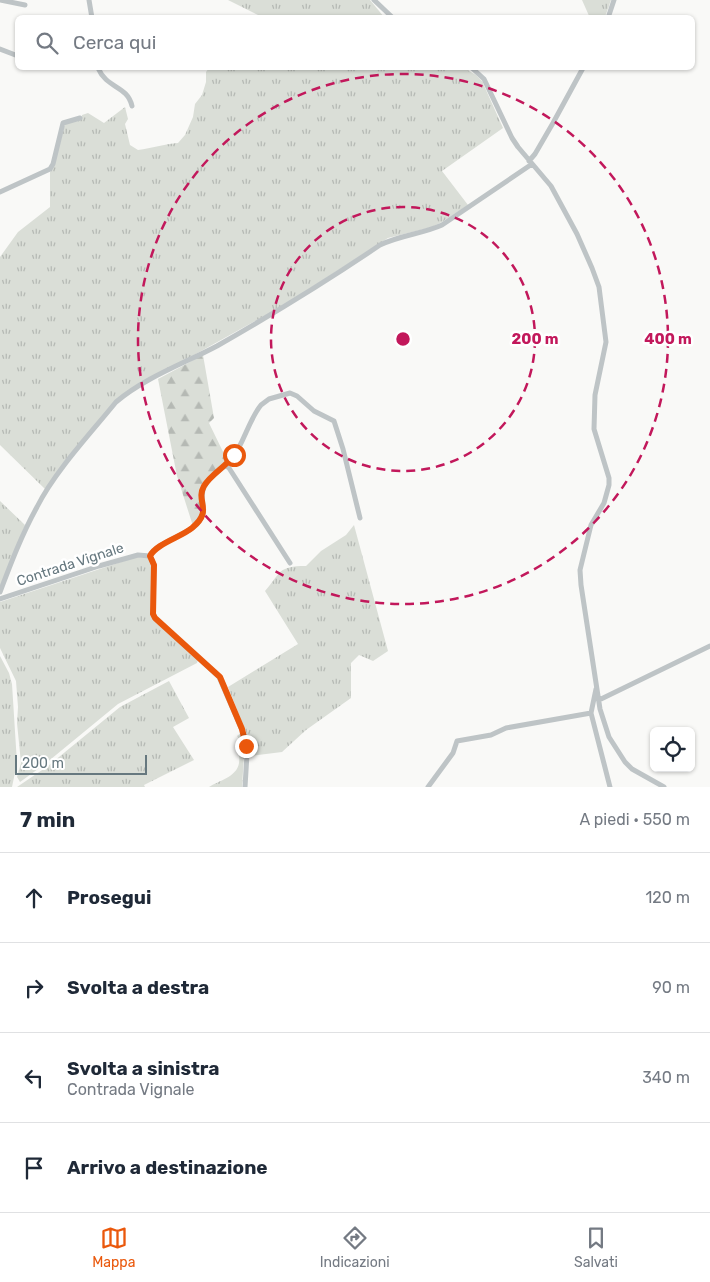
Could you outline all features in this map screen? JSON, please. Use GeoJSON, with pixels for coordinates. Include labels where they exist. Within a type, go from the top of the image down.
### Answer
{"type":"FeatureCollection","features":[{"type":"Feature","properties":{"kind":"street"},"geometry":{"type":"LineString","coordinates":[[0,0],[25,5]]}},
{"type":"Feature","properties":{"kind":"street"},"geometry":{"type":"LineString","coordinates":[[89,0],[92,15]]}},
{"type":"Feature","properties":{"kind":"street"},"geometry":{"type":"LineString","coordinates":[[374,0],[390,15]]}},
{"type":"Feature","properties":{"kind":"street"},"geometry":{"type":"LineString","coordinates":[[609,15],[614,0]]}},
{"type":"Feature","properties":{"kind":"street"},"geometry":{"type":"LineString","coordinates":[[0,49],[15,55]]}},
{"type":"Feature","properties":{"kind":"street"},"geometry":{"type":"LineString","coordinates":[[99,70],[107,81],[127,94],[132,106]]}},
{"type":"Feature","properties":{"kind":"street"},"geometry":{"type":"LineString","coordinates":[[474,70],[484,79],[512,138],[530,162],[552,186],[585,251],[599,287],[606,342],[595,395],[594,429],[609,478],[609,485],[604,502],[591,525],[580,570],[582,595],[600,709],[610,738],[625,762],[637,773],[664,787]]}},
{"type":"Feature","properties":{"kind":"street"},"geometry":{"type":"LineString","coordinates":[[0,592],[23,536],[47,490],[111,408],[125,395],[164,372],[217,346],[295,301],[380,245],[395,238],[432,230],[442,225],[530,162],[582,70]]}},
{"type":"Feature","properties":{"kind":"street"},"geometry":{"type":"LineString","coordinates":[[0,192],[50,169],[53,164],[63,123],[80,118]]}},
{"type":"Feature","properties":{"kind":"street"},"geometry":{"type":"LineString","coordinates":[[244,787],[246,754],[245,737],[242,729],[220,677],[155,618],[153,614],[154,565],[150,556],[154,550],[187,532],[199,522],[204,512],[202,497],[205,485],[234,455],[259,409],[265,402],[286,393],[294,394],[314,411],[334,421],[360,518]]}},
{"type":"Feature","properties":{"kind":"street"},"geometry":{"type":"LineString","coordinates":[[225,465],[229,468],[290,563]]}},
{"type":"Feature","properties":{"kind":"street","name":"Contrada Vignale"},"geometry":{"type":"LineString","coordinates":[[0,599],[106,563],[138,555],[150,556]]}},
{"type":"Feature","properties":{"kind":"street"},"geometry":{"type":"LineString","coordinates":[[599,700],[710,646]]}},
{"type":"Feature","properties":{"kind":"street"},"geometry":{"type":"LineString","coordinates":[[597,689],[591,713],[610,787]]}},
{"type":"Feature","properties":{"kind":"street"},"geometry":{"type":"LineString","coordinates":[[428,787],[453,753],[457,741],[491,735],[506,728],[591,713]]}},
{"type":"Feature","properties":{"kind":"green space"},"geometry":{"type":"Polygon","coordinates":[[[228,0],[370,0],[382,15],[258,15],[228,0]]]}},
{"type":"Feature","properties":{"kind":"green space"},"geometry":{"type":"Polygon","coordinates":[[[582,0],[611,0],[606,15],[589,15],[582,0]]]}},
{"type":"Feature","properties":{"kind":"green space"},"geometry":{"type":"Polygon","coordinates":[[[208,70],[467,70],[482,81],[503,128],[442,171],[468,205],[432,227],[388,238],[284,305],[124,394],[45,489],[0,445],[0,257],[18,232],[50,207],[50,172],[54,165],[65,124],[82,118],[82,115],[88,113],[104,123],[125,107],[128,119],[125,124],[130,145],[138,150],[178,143],[185,135],[193,117],[195,104],[202,95],[206,82],[208,70]]]}},
{"type":"Feature","properties":{"kind":"green space"},"geometry":{"type":"Polygon","coordinates":[[[203,355],[214,418],[209,423],[227,460],[201,485],[200,497],[203,512],[193,526],[177,476],[158,379],[203,355]]]}},
{"type":"Feature","properties":{"kind":"green space"},"geometry":{"type":"Polygon","coordinates":[[[0,501],[25,525],[0,587],[0,501]]]}},
{"type":"Feature","properties":{"kind":"green space"},"geometry":{"type":"Polygon","coordinates":[[[354,525],[388,651],[373,661],[359,655],[351,663],[351,698],[306,730],[282,752],[249,756],[248,737],[228,687],[298,644],[265,591],[277,575],[285,569],[306,566],[321,551],[346,535],[354,525]]]}},
{"type":"Feature","properties":{"kind":"green space"},"geometry":{"type":"Polygon","coordinates":[[[136,557],[149,558],[153,566],[151,616],[198,660],[197,663],[118,704],[20,782],[17,777],[21,763],[17,723],[16,681],[0,648],[0,602],[136,557]]]}},
{"type":"Feature","properties":{"kind":"green space"},"geometry":{"type":"Polygon","coordinates":[[[0,656],[9,673],[12,684],[17,763],[12,787],[0,787],[0,656]]]}},
{"type":"Feature","properties":{"kind":"green space"},"geometry":{"type":"Polygon","coordinates":[[[169,681],[189,718],[173,727],[194,760],[144,785],[145,787],[17,787],[48,766],[120,707],[169,681]]]}},
{"type":"Feature","properties":{"kind":"green space"},"geometry":{"type":"Polygon","coordinates":[[[241,733],[244,756],[242,787],[209,787],[227,778],[238,768],[239,739],[237,736],[241,733]]]}},
{"type":"Feature","properties":{"kind":"route"},"geometry":{"type":"LineString","coordinates":[[234,455],[205,485],[202,497],[204,512],[199,522],[187,532],[154,550],[150,556],[154,561],[153,614],[155,618],[220,677],[242,729],[246,746]]}}]}
